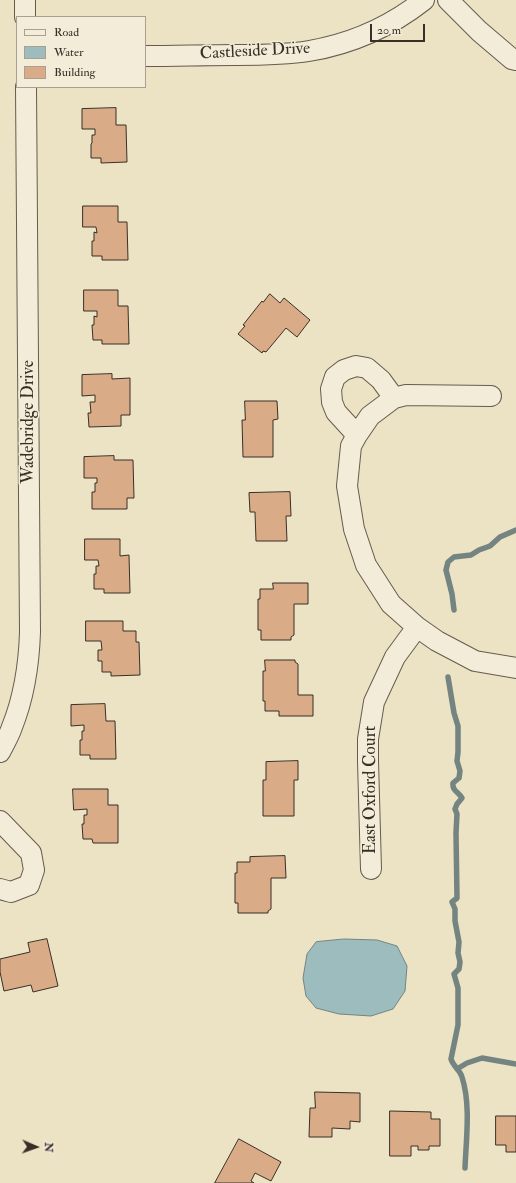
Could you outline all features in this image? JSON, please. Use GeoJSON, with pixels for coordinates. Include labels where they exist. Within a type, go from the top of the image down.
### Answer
{"type":"FeatureCollection","features":[{"type":"Feature","properties":{"kind":"street"},"geometry":{"type":"LineString","coordinates":[[25,0],[25,16]]}},
{"type":"Feature","properties":{"kind":"street","name":"Castleside Drive"},"geometry":{"type":"LineString","coordinates":[[146,56],[272,55],[309,51],[344,43],[382,27],[411,10],[424,0]]}},
{"type":"Feature","properties":{"kind":"street"},"geometry":{"type":"LineString","coordinates":[[448,0],[479,31],[512,59],[516,60]]}},
{"type":"Feature","properties":{"kind":"street","name":"Wadebridge Drive"},"geometry":{"type":"LineString","coordinates":[[0,752],[12,726],[24,691],[30,647],[26,88]]}},
{"type":"Feature","properties":{"kind":"street"},"geometry":{"type":"LineString","coordinates":[[357,435],[336,412],[332,402],[331,389],[335,378],[344,370],[356,366],[367,368],[381,380],[394,398]]}},
{"type":"Feature","properties":{"kind":"street"},"geometry":{"type":"LineString","coordinates":[[491,396],[406,395],[394,398],[370,416],[351,446],[347,486],[354,529],[366,566],[391,604],[417,627],[437,641],[475,661],[516,668]]}},
{"type":"Feature","properties":{"kind":"street","name":"East Oxford Court"},"geometry":{"type":"LineString","coordinates":[[371,869],[368,739],[374,702],[395,657],[417,627]]}},
{"type":"Feature","properties":{"kind":"street"},"geometry":{"type":"LineString","coordinates":[[0,821],[31,853],[34,870],[29,885],[11,892],[0,889]]}},
{"type":"Feature","properties":{"kind":"water"},"geometry":{"type":"Polygon","coordinates":[[[344,939],[377,940],[397,946],[407,966],[405,991],[393,1009],[371,1016],[339,1014],[316,1008],[306,996],[303,978],[307,954],[316,942],[344,939]]]}},
{"type":"Feature","properties":{"kind":"building"},"geometry":{"type":"Polygon","coordinates":[[[116,108],[116,125],[126,125],[127,162],[101,163],[101,158],[91,158],[92,135],[95,135],[95,129],[82,129],[82,109],[116,108]]]}},
{"type":"Feature","properties":{"kind":"building"},"geometry":{"type":"Polygon","coordinates":[[[83,206],[118,206],[118,222],[127,222],[128,260],[102,260],[102,256],[92,256],[92,241],[94,241],[94,232],[97,233],[96,227],[83,227],[83,206]]]}},
{"type":"Feature","properties":{"kind":"building"},"geometry":{"type":"Polygon","coordinates":[[[84,290],[118,290],[118,306],[128,306],[129,344],[102,344],[102,340],[93,340],[92,325],[94,325],[94,316],[97,317],[97,311],[84,311],[84,290]]]}},
{"type":"Feature","properties":{"kind":"building"},"geometry":{"type":"Polygon","coordinates":[[[270,294],[280,303],[284,298],[310,320],[297,337],[286,328],[266,352],[263,351],[262,353],[238,334],[245,326],[243,325],[262,301],[263,302],[270,294]]]}},
{"type":"Feature","properties":{"kind":"building"},"geometry":{"type":"Polygon","coordinates":[[[112,374],[112,379],[130,378],[130,415],[121,415],[121,426],[89,427],[88,413],[91,413],[90,402],[95,402],[95,395],[82,396],[82,375],[112,374]]]}},
{"type":"Feature","properties":{"kind":"building"},"geometry":{"type":"Polygon","coordinates":[[[245,401],[277,401],[278,419],[273,420],[273,457],[243,457],[242,420],[245,420],[245,401]]]}},
{"type":"Feature","properties":{"kind":"building"},"geometry":{"type":"Polygon","coordinates":[[[114,456],[114,460],[133,460],[134,498],[127,498],[127,509],[92,509],[92,492],[95,492],[95,483],[97,483],[97,478],[84,478],[84,457],[114,456]]]}},
{"type":"Feature","properties":{"kind":"building"},"geometry":{"type":"Polygon","coordinates":[[[290,492],[291,516],[286,516],[287,541],[256,541],[255,512],[250,512],[249,493],[290,492]]]}},
{"type":"Feature","properties":{"kind":"building"},"geometry":{"type":"Polygon","coordinates":[[[85,539],[120,539],[120,556],[129,555],[130,593],[104,593],[104,589],[94,589],[94,574],[96,574],[96,566],[99,566],[98,560],[85,560],[85,539]]]}},
{"type":"Feature","properties":{"kind":"building"},"geometry":{"type":"Polygon","coordinates":[[[273,583],[308,583],[308,604],[294,604],[294,635],[291,637],[291,640],[261,640],[261,630],[258,630],[258,599],[260,599],[260,589],[273,589],[273,583]]]}},
{"type":"Feature","properties":{"kind":"building"},"geometry":{"type":"Polygon","coordinates":[[[86,621],[123,621],[123,631],[136,631],[136,642],[139,642],[140,675],[111,676],[111,672],[102,672],[102,661],[98,661],[98,650],[102,650],[101,641],[86,641],[86,621]]]}},
{"type":"Feature","properties":{"kind":"building"},"geometry":{"type":"Polygon","coordinates":[[[265,660],[295,660],[298,664],[298,695],[313,695],[313,716],[279,716],[279,711],[265,711],[265,701],[263,701],[263,671],[265,671],[265,660]]]}},
{"type":"Feature","properties":{"kind":"building"},"geometry":{"type":"Polygon","coordinates":[[[105,704],[106,721],[115,721],[116,759],[90,759],[90,755],[80,755],[80,740],[82,740],[84,725],[71,726],[71,705],[105,704]]]}},
{"type":"Feature","properties":{"kind":"building"},"geometry":{"type":"Polygon","coordinates":[[[298,761],[298,780],[294,780],[294,816],[263,816],[263,780],[266,780],[266,762],[298,761]]]}},
{"type":"Feature","properties":{"kind":"building"},"geometry":{"type":"Polygon","coordinates":[[[73,789],[108,789],[108,805],[118,805],[118,843],[93,843],[92,839],[83,839],[82,824],[84,824],[84,815],[87,815],[87,809],[74,810],[73,789]]]}},
{"type":"Feature","properties":{"kind":"building"},"geometry":{"type":"Polygon","coordinates":[[[285,856],[286,878],[271,878],[271,909],[268,913],[238,913],[238,903],[235,903],[235,873],[237,873],[237,862],[250,862],[250,857],[285,856]]]}},
{"type":"Feature","properties":{"kind":"building"},"geometry":{"type":"Polygon","coordinates":[[[47,939],[58,986],[33,992],[31,985],[4,991],[0,972],[0,959],[30,952],[28,943],[47,939]]]}},
{"type":"Feature","properties":{"kind":"building"},"geometry":{"type":"Polygon","coordinates":[[[315,1092],[360,1093],[360,1122],[350,1121],[350,1129],[332,1128],[332,1137],[309,1137],[310,1108],[315,1108],[315,1092]]]}},
{"type":"Feature","properties":{"kind":"building"},"geometry":{"type":"Polygon","coordinates":[[[390,1111],[431,1112],[431,1119],[440,1119],[440,1146],[429,1146],[429,1150],[418,1150],[418,1146],[411,1146],[411,1156],[390,1156],[390,1111]]]}},
{"type":"Feature","properties":{"kind":"building"},"geometry":{"type":"Polygon","coordinates":[[[496,1116],[516,1116],[516,1152],[506,1152],[506,1145],[496,1145],[496,1116]]]}},
{"type":"Feature","properties":{"kind":"building"},"geometry":{"type":"Polygon","coordinates":[[[239,1139],[281,1162],[271,1181],[255,1173],[251,1181],[254,1183],[215,1183],[239,1139]]]}},
{"type":"Feature","properties":{"kind":"waterway"},"geometry":{"type":"LineString","coordinates":[[454,610],[446,570],[448,562],[454,557],[471,555],[490,546],[500,537],[516,530]]}},
{"type":"Feature","properties":{"kind":"waterway"},"geometry":{"type":"LineString","coordinates":[[448,677],[454,713],[458,726],[457,761],[460,771],[459,778],[453,783],[453,786],[462,798],[455,809],[457,814],[457,898],[452,902],[455,909],[460,962],[459,969],[454,974],[458,988],[458,1025],[451,1059],[453,1064],[460,1072],[465,1088],[467,1111],[465,1168]]}},
{"type":"Feature","properties":{"kind":"waterway"},"geometry":{"type":"LineString","coordinates":[[457,1069],[467,1063],[482,1058],[516,1064]]}}]}
